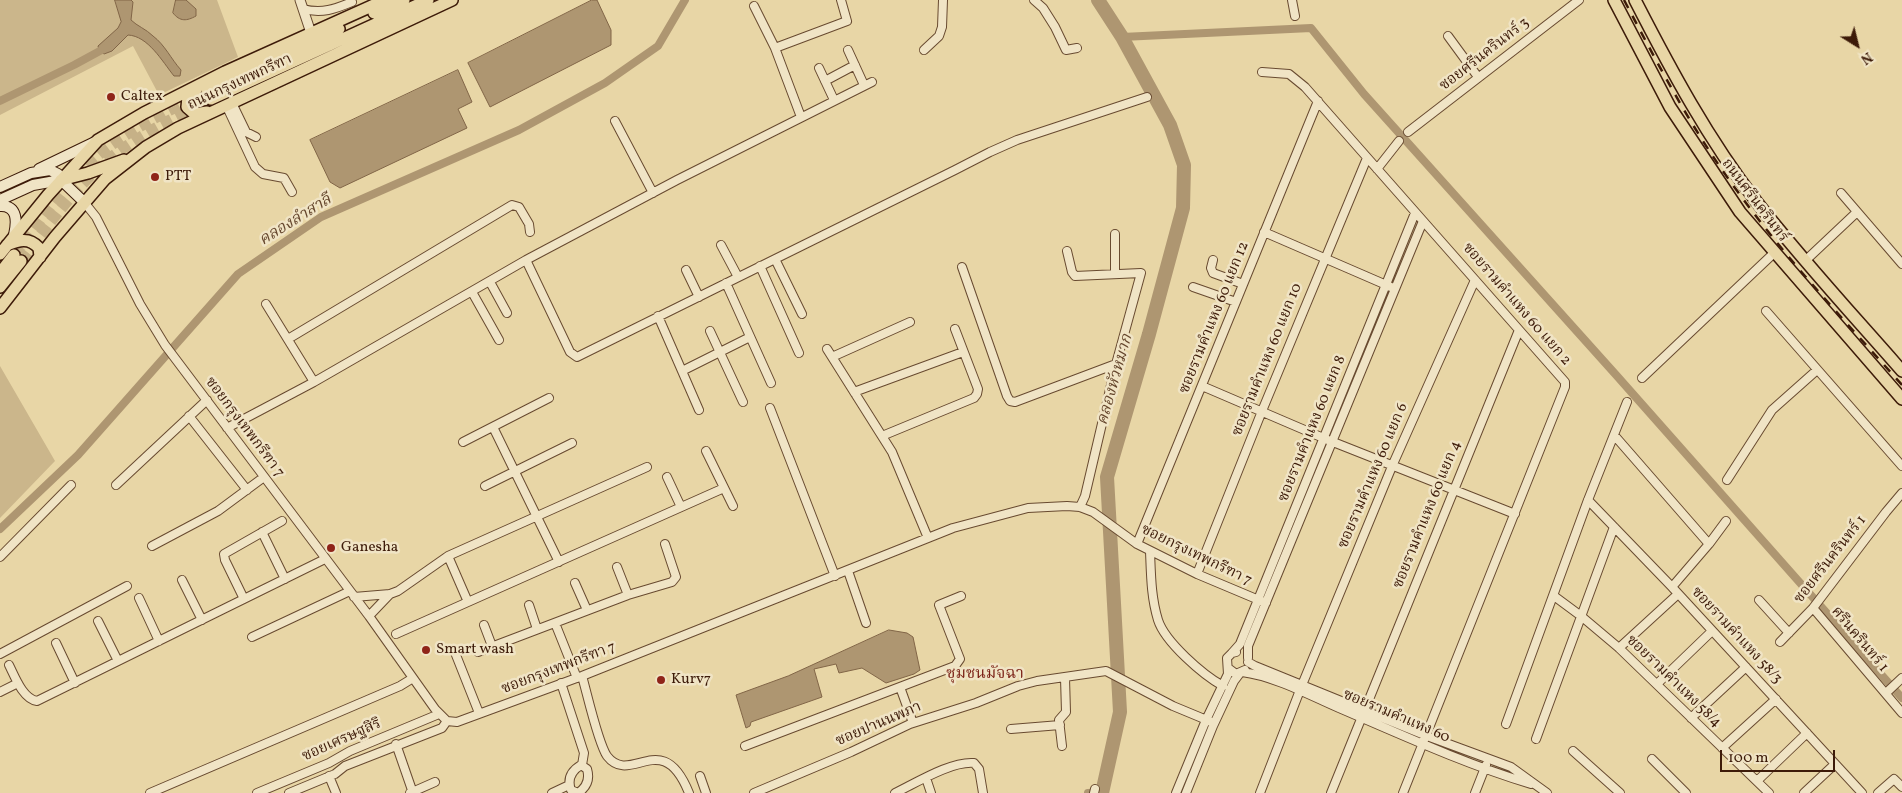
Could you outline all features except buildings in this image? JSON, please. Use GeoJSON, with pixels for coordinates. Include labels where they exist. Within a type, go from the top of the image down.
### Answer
{"type":"FeatureCollection","features":[{"type":"Feature","properties":{"kind":"main road","name":"ถนนกรุงเทพกรีฑา"},"geometry":{"type":"LineString","coordinates":[[208,91],[311,33],[385,0]]}},
{"type":"Feature","properties":{"kind":"main road","name":"ถนนกรุงเทพกรีฑา"},"geometry":{"type":"LineString","coordinates":[[208,91],[404,0]]}},
{"type":"Feature","properties":{"kind":"main road","name":"ถนนกรุงเทพกรีฑา"},"geometry":{"type":"LineString","coordinates":[[3,249],[61,180],[98,140],[144,113],[208,91],[428,0]]}},
{"type":"Feature","properties":{"kind":"main road","name":"ถนนกรุงเทพกรีฑา"},"geometry":{"type":"LineString","coordinates":[[0,308],[84,202],[105,179],[135,156],[178,128],[452,0]]}},
{"type":"Feature","properties":{"kind":"main road","name":"ถนนศรีนครินทร์"},"geometry":{"type":"LineString","coordinates":[[1614,0],[1670,107],[1740,212],[1902,398]]}},
{"type":"Feature","properties":{"kind":"main road","name":"ถนนศรีนครินทร์"},"geometry":{"type":"LineString","coordinates":[[1635,0],[1667,62],[1703,123],[1756,201],[1805,261],[1902,371]]}},
{"type":"Feature","properties":{"kind":"main road"},"geometry":{"type":"LineString","coordinates":[[208,91],[188,97],[187,106],[190,111],[195,114],[225,106]]}},
{"type":"Feature","properties":{"kind":"main road"},"geometry":{"type":"LineString","coordinates":[[0,187],[98,140]]}},
{"type":"Feature","properties":{"kind":"main road"},"geometry":{"type":"LineString","coordinates":[[0,200],[34,185],[88,173],[135,156]]}},
{"type":"Feature","properties":{"kind":"main road"},"geometry":{"type":"LineString","coordinates":[[31,173],[50,170],[58,174],[61,180],[84,202]]}},
{"type":"Feature","properties":{"kind":"main road"},"geometry":{"type":"LineString","coordinates":[[1740,212],[1756,201]]}},
{"type":"Feature","properties":{"kind":"main road"},"geometry":{"type":"LineString","coordinates":[[0,206],[13,210],[16,217],[14,235]]}},
{"type":"Feature","properties":{"kind":"main road"},"geometry":{"type":"LineString","coordinates":[[3,249],[17,240],[28,240],[39,248],[40,257]]}},
{"type":"Feature","properties":{"kind":"main road"},"geometry":{"type":"LineString","coordinates":[[0,273],[17,258],[0,287]]}},
{"type":"Feature","properties":{"kind":"street"},"geometry":{"type":"LineString","coordinates":[[300,0],[311,33]]}},
{"type":"Feature","properties":{"kind":"street"},"geometry":{"type":"LineString","coordinates":[[775,48],[847,21],[840,0]]}},
{"type":"Feature","properties":{"kind":"street"},"geometry":{"type":"LineString","coordinates":[[924,50],[939,36],[942,27],[943,0]]}},
{"type":"Feature","properties":{"kind":"street"},"geometry":{"type":"LineString","coordinates":[[1034,0],[1043,8],[1066,50],[1077,48]]}},
{"type":"Feature","properties":{"kind":"street"},"geometry":{"type":"LineString","coordinates":[[1292,0],[1295,16]]}},
{"type":"Feature","properties":{"kind":"street","name":"ซอยศรีนครินทร์ 3"},"geometry":{"type":"LineString","coordinates":[[1408,132],[1579,0]]}},
{"type":"Feature","properties":{"kind":"street"},"geometry":{"type":"LineString","coordinates":[[303,10],[313,12],[327,11],[352,2]]}},
{"type":"Feature","properties":{"kind":"street"},"geometry":{"type":"LineString","coordinates":[[754,6],[775,48],[802,117]]}},
{"type":"Feature","properties":{"kind":"street"},"geometry":{"type":"LineString","coordinates":[[1448,36],[1478,77]]}},
{"type":"Feature","properties":{"kind":"street"},"geometry":{"type":"LineString","coordinates":[[848,50],[864,85]]}},
{"type":"Feature","properties":{"kind":"street"},"geometry":{"type":"LineString","coordinates":[[825,81],[855,65]]}},
{"type":"Feature","properties":{"kind":"street"},"geometry":{"type":"LineString","coordinates":[[819,68],[834,100]]}},
{"type":"Feature","properties":{"kind":"street","name":"ซอยรามคำแหง 60 แยก 2"},"geometry":{"type":"LineString","coordinates":[[1262,72],[1289,74],[1305,87],[1565,382],[1565,387],[1515,514],[1403,793]]}},
{"type":"Feature","properties":{"kind":"street"},"geometry":{"type":"LineString","coordinates":[[227,428],[314,382],[526,260],[872,82]]}},
{"type":"Feature","properties":{"kind":"street"},"geometry":{"type":"LineString","coordinates":[[526,260],[570,352],[577,357],[1002,146],[1043,130],[1147,97]]}},
{"type":"Feature","properties":{"kind":"street","name":"ซอยรามคำแหง 60 แยก 12"},"geometry":{"type":"LineString","coordinates":[[1137,544],[1318,101]]}},
{"type":"Feature","properties":{"kind":"street"},"geometry":{"type":"LineString","coordinates":[[225,106],[246,132],[256,137]]}},
{"type":"Feature","properties":{"kind":"street"},"geometry":{"type":"LineString","coordinates":[[225,106],[255,167],[263,174],[284,178],[292,192]]}},
{"type":"Feature","properties":{"kind":"street"},"geometry":{"type":"LineString","coordinates":[[615,121],[653,193]]}},
{"type":"Feature","properties":{"kind":"street"},"geometry":{"type":"LineString","coordinates":[[1377,169],[1398,141]]}},
{"type":"Feature","properties":{"kind":"street","name":"ซอยรามคำแหง 60 แยก 10"},"geometry":{"type":"LineString","coordinates":[[1197,574],[1367,158]]}},
{"type":"Feature","properties":{"kind":"street"},"geometry":{"type":"LineString","coordinates":[[1841,194],[1902,264]]}},
{"type":"Feature","properties":{"kind":"street","name":"ซอยกรุงเทพกรีฑา 7"},"geometry":{"type":"LineString","coordinates":[[84,202],[96,217],[140,304],[165,345],[369,616],[439,714],[447,721],[457,722],[579,677],[953,528],[1028,508],[1067,506],[1080,507],[1093,512],[1129,539],[1150,551],[1197,574],[1266,603]]}},
{"type":"Feature","properties":{"kind":"street"},"geometry":{"type":"LineString","coordinates":[[288,339],[512,205],[519,207],[529,224],[530,232]]}},
{"type":"Feature","properties":{"kind":"street","name":"ซอยรามคำแหง 60 แยก 8"},"geometry":{"type":"LineString","coordinates":[[1232,653],[1240,644],[1415,212]]}},
{"type":"Feature","properties":{"kind":"street"},"geometry":{"type":"LineString","coordinates":[[1805,261],[1857,212]]}},
{"type":"Feature","properties":{"kind":"street","name":"ซอยรามคำแหง 60 แยก 8"},"geometry":{"type":"LineString","coordinates":[[1248,660],[1248,646],[1423,222]]}},
{"type":"Feature","properties":{"kind":"street"},"geometry":{"type":"LineString","coordinates":[[1264,232],[1396,289]]}},
{"type":"Feature","properties":{"kind":"street"},"geometry":{"type":"LineString","coordinates":[[1115,234],[1115,274]]}},
{"type":"Feature","properties":{"kind":"street"},"geometry":{"type":"LineString","coordinates":[[721,245],[738,277]]}},
{"type":"Feature","properties":{"kind":"street"},"geometry":{"type":"LineString","coordinates":[[1067,251],[1072,272],[1075,276],[1141,273],[1116,364],[1085,496],[1080,507]]}},
{"type":"Feature","properties":{"kind":"street"},"geometry":{"type":"LineString","coordinates":[[1642,378],[1774,253]]}},
{"type":"Feature","properties":{"kind":"street"},"geometry":{"type":"LineString","coordinates":[[775,259],[802,314]]}},
{"type":"Feature","properties":{"kind":"street"},"geometry":{"type":"LineString","coordinates":[[1213,260],[1211,268],[1213,273],[1243,284]]}},
{"type":"Feature","properties":{"kind":"street"},"geometry":{"type":"LineString","coordinates":[[760,266],[799,353]]}},
{"type":"Feature","properties":{"kind":"street"},"geometry":{"type":"LineString","coordinates":[[962,266],[1010,401],[1015,402],[1116,364]]}},
{"type":"Feature","properties":{"kind":"street"},"geometry":{"type":"LineString","coordinates":[[686,270],[699,297]]}},
{"type":"Feature","properties":{"kind":"street","name":"ซอยรามคำแหง 60 แยก 6"},"geometry":{"type":"LineString","coordinates":[[1260,793],[1393,464],[1474,280]]}},
{"type":"Feature","properties":{"kind":"street"},"geometry":{"type":"LineString","coordinates":[[490,282],[507,313]]}},
{"type":"Feature","properties":{"kind":"street"},"geometry":{"type":"LineString","coordinates":[[726,283],[771,384]]}},
{"type":"Feature","properties":{"kind":"street"},"geometry":{"type":"LineString","coordinates":[[1193,287],[1236,302]]}},
{"type":"Feature","properties":{"kind":"street"},"geometry":{"type":"LineString","coordinates":[[472,292],[499,340]]}},
{"type":"Feature","properties":{"kind":"street"},"geometry":{"type":"LineString","coordinates":[[266,304],[314,382]]}},
{"type":"Feature","properties":{"kind":"street"},"geometry":{"type":"LineString","coordinates":[[1766,311],[1902,466]]}},
{"type":"Feature","properties":{"kind":"street"},"geometry":{"type":"LineString","coordinates":[[658,316],[699,410]]}},
{"type":"Feature","properties":{"kind":"street"},"geometry":{"type":"LineString","coordinates":[[832,357],[910,322]]}},
{"type":"Feature","properties":{"kind":"street"},"geometry":{"type":"LineString","coordinates":[[882,436],[974,398],[978,394],[978,389],[955,329]]}},
{"type":"Feature","properties":{"kind":"street","name":"ซอยรามคำแหง 60 แยก 4"},"geometry":{"type":"LineString","coordinates":[[1330,793],[1519,330]]}},
{"type":"Feature","properties":{"kind":"street"},"geometry":{"type":"LineString","coordinates":[[710,331],[743,402]]}},
{"type":"Feature","properties":{"kind":"street"},"geometry":{"type":"LineString","coordinates":[[682,371],[750,337]]}},
{"type":"Feature","properties":{"kind":"street"},"geometry":{"type":"LineString","coordinates":[[827,349],[892,452],[928,538]]}},
{"type":"Feature","properties":{"kind":"street"},"geometry":{"type":"LineString","coordinates":[[854,392],[963,352]]}},
{"type":"Feature","properties":{"kind":"street"},"geometry":{"type":"LineString","coordinates":[[1356,360],[1365,364]]}},
{"type":"Feature","properties":{"kind":"street"},"geometry":{"type":"LineString","coordinates":[[1727,480],[1772,410],[1817,370]]}},
{"type":"Feature","properties":{"kind":"street"},"geometry":{"type":"LineString","coordinates":[[1202,386],[1324,438],[1515,514]]}},
{"type":"Feature","properties":{"kind":"street"},"geometry":{"type":"LineString","coordinates":[[463,442],[549,398]]}},
{"type":"Feature","properties":{"kind":"street"},"geometry":{"type":"LineString","coordinates":[[116,485],[206,400]]}},
{"type":"Feature","properties":{"kind":"street"},"geometry":{"type":"LineString","coordinates":[[1506,724],[1588,500],[1627,402]]}},
{"type":"Feature","properties":{"kind":"street"},"geometry":{"type":"LineString","coordinates":[[770,408],[835,576]]}},
{"type":"Feature","properties":{"kind":"street"},"geometry":{"type":"LineString","coordinates":[[189,416],[247,490]]}},
{"type":"Feature","properties":{"kind":"street"},"geometry":{"type":"LineString","coordinates":[[493,427],[559,562]]}},
{"type":"Feature","properties":{"kind":"street"},"geometry":{"type":"LineString","coordinates":[[1614,435],[1709,544]]}},
{"type":"Feature","properties":{"kind":"street"},"geometry":{"type":"LineString","coordinates":[[485,486],[572,443]]}},
{"type":"Feature","properties":{"kind":"street"},"geometry":{"type":"LineString","coordinates":[[706,451],[733,506]]}},
{"type":"Feature","properties":{"kind":"street"},"geometry":{"type":"LineString","coordinates":[[369,616],[390,594],[448,556],[647,467]]}},
{"type":"Feature","properties":{"kind":"street"},"geometry":{"type":"LineString","coordinates":[[152,546],[218,511],[264,477]]}},
{"type":"Feature","properties":{"kind":"street"},"geometry":{"type":"LineString","coordinates":[[667,477],[681,507]]}},
{"type":"Feature","properties":{"kind":"street"},"geometry":{"type":"LineString","coordinates":[[0,557],[70,485]]}},
{"type":"Feature","properties":{"kind":"street"},"geometry":{"type":"LineString","coordinates":[[396,634],[724,488]]}},
{"type":"Feature","properties":{"kind":"street","name":"ซอยศรีนครินทร์ 1"},"geometry":{"type":"LineString","coordinates":[[1780,642],[1817,603],[1901,495]]}},
{"type":"Feature","properties":{"kind":"street","name":"ซอยรามคำแหง 58/3"},"geometry":{"type":"LineString","coordinates":[[1588,500],[1672,587],[1862,793]]}},
{"type":"Feature","properties":{"kind":"street"},"geometry":{"type":"LineString","coordinates":[[244,599],[225,560],[224,554],[282,521]]}},
{"type":"Feature","properties":{"kind":"street"},"geometry":{"type":"LineString","coordinates":[[1672,587],[1726,521]]}},
{"type":"Feature","properties":{"kind":"street"},"geometry":{"type":"LineString","coordinates":[[1290,523],[1298,526]]}},
{"type":"Feature","properties":{"kind":"street"},"geometry":{"type":"LineString","coordinates":[[1536,739],[1614,527]]}},
{"type":"Feature","properties":{"kind":"street"},"geometry":{"type":"LineString","coordinates":[[262,532],[284,579]]}},
{"type":"Feature","properties":{"kind":"street"},"geometry":{"type":"LineString","coordinates":[[478,652],[587,610],[675,580],[676,577],[665,544]]}},
{"type":"Feature","properties":{"kind":"street"},"geometry":{"type":"LineString","coordinates":[[1150,551],[1151,592],[1159,623],[1178,649],[1211,680],[1223,686]]}},
{"type":"Feature","properties":{"kind":"street"},"geometry":{"type":"LineString","coordinates":[[448,556],[468,602]]}},
{"type":"Feature","properties":{"kind":"street"},"geometry":{"type":"LineString","coordinates":[[9,665],[28,696],[32,700],[37,701],[325,559]]}},
{"type":"Feature","properties":{"kind":"street"},"geometry":{"type":"LineString","coordinates":[[617,567],[628,596]]}},
{"type":"Feature","properties":{"kind":"street"},"geometry":{"type":"LineString","coordinates":[[848,571],[866,623]]}},
{"type":"Feature","properties":{"kind":"street"},"geometry":{"type":"LineString","coordinates":[[182,580],[202,620]]}},
{"type":"Feature","properties":{"kind":"street"},"geometry":{"type":"LineString","coordinates":[[575,583],[587,610]]}},
{"type":"Feature","properties":{"kind":"street"},"geometry":{"type":"LineString","coordinates":[[0,654],[127,586]]}},
{"type":"Feature","properties":{"kind":"street"},"geometry":{"type":"LineString","coordinates":[[252,637],[352,594],[390,594]]}},
{"type":"Feature","properties":{"kind":"street"},"geometry":{"type":"LineString","coordinates":[[1619,648],[1678,594]]}},
{"type":"Feature","properties":{"kind":"street"},"geometry":{"type":"LineString","coordinates":[[745,746],[958,663],[960,659],[939,605],[962,596]]}},
{"type":"Feature","properties":{"kind":"street","name":"ซอยรามคำแหง 58/4"},"geometry":{"type":"LineString","coordinates":[[1554,596],[1619,648],[1769,793]]}},
{"type":"Feature","properties":{"kind":"street"},"geometry":{"type":"LineString","coordinates":[[139,598],[159,641]]}},
{"type":"Feature","properties":{"kind":"street"},"geometry":{"type":"LineString","coordinates":[[1759,600],[1789,633]]}},
{"type":"Feature","properties":{"kind":"street","name":"ศรีนครินทร์ 1"},"geometry":{"type":"LineString","coordinates":[[1817,603],[1902,713]]}},
{"type":"Feature","properties":{"kind":"street"},"geometry":{"type":"LineString","coordinates":[[529,605],[537,629]]}},
{"type":"Feature","properties":{"kind":"street"},"geometry":{"type":"LineString","coordinates":[[98,621],[118,662]]}},
{"type":"Feature","properties":{"kind":"street"},"geometry":{"type":"LineString","coordinates":[[555,622],[579,677],[607,756],[618,765],[626,767],[651,759],[665,761],[672,765],[685,783],[689,793]]}},
{"type":"Feature","properties":{"kind":"street"},"geometry":{"type":"LineString","coordinates":[[484,625],[492,646]]}},
{"type":"Feature","properties":{"kind":"street"},"geometry":{"type":"LineString","coordinates":[[1656,684],[1712,631]]}},
{"type":"Feature","properties":{"kind":"street"},"geometry":{"type":"LineString","coordinates":[[56,643],[74,683]]}},
{"type":"Feature","properties":{"kind":"street"},"geometry":{"type":"LineString","coordinates":[[454,650],[479,713]]}},
{"type":"Feature","properties":{"kind":"street"},"geometry":{"type":"LineString","coordinates":[[1176,793],[1206,720],[1228,674],[1226,661],[1232,653]]}},
{"type":"Feature","properties":{"kind":"street","name":"ซอยรามคำแหง 60"},"geometry":{"type":"LineString","coordinates":[[1232,653],[1242,653],[1255,666],[1362,714],[1425,739],[1511,767],[1540,786],[1547,793]]}},
{"type":"Feature","properties":{"kind":"street"},"geometry":{"type":"LineString","coordinates":[[1186,793],[1214,723],[1234,682],[1246,669],[1248,660]]}},
{"type":"Feature","properties":{"kind":"street"},"geometry":{"type":"LineString","coordinates":[[1691,718],[1746,667]]}},
{"type":"Feature","properties":{"kind":"street","name":"ซอยรามคำแหง 60"},"geometry":{"type":"LineString","coordinates":[[1228,668],[1233,673],[1255,674],[1301,688]]}},
{"type":"Feature","properties":{"kind":"street","name":"ซอยปานนพภา"},"geometry":{"type":"LineString","coordinates":[[754,793],[913,723],[976,703],[1036,680],[1106,672],[1114,674],[1130,685],[1214,723]]}},
{"type":"Feature","properties":{"kind":"street"},"geometry":{"type":"LineString","coordinates":[[150,793],[400,686],[413,678]]}},
{"type":"Feature","properties":{"kind":"street"},"geometry":{"type":"LineString","coordinates":[[1062,746],[1059,720],[1066,712],[1065,678]]}},
{"type":"Feature","properties":{"kind":"street"},"geometry":{"type":"LineString","coordinates":[[1886,693],[1899,681]]}},
{"type":"Feature","properties":{"kind":"street"},"geometry":{"type":"LineString","coordinates":[[0,692],[18,682]]}},
{"type":"Feature","properties":{"kind":"street"},"geometry":{"type":"LineString","coordinates":[[561,683],[584,753],[582,765]]}},
{"type":"Feature","properties":{"kind":"street"},"geometry":{"type":"LineString","coordinates":[[900,687],[913,723]]}},
{"type":"Feature","properties":{"kind":"street"},"geometry":{"type":"LineString","coordinates":[[1722,748],[1776,699]]}},
{"type":"Feature","properties":{"kind":"street","name":"ซอยเศรษฐสิริ"},"geometry":{"type":"LineString","coordinates":[[256,793],[439,714]]}},
{"type":"Feature","properties":{"kind":"street"},"geometry":{"type":"LineString","coordinates":[[289,793],[336,774],[345,766],[396,744],[442,728],[447,721]]}},
{"type":"Feature","properties":{"kind":"street"},"geometry":{"type":"LineString","coordinates":[[1011,729],[1060,725]]}},
{"type":"Feature","properties":{"kind":"street"},"geometry":{"type":"LineString","coordinates":[[1756,781],[1807,733]]}},
{"type":"Feature","properties":{"kind":"street","name":"ซอยรามคำแหง 60"},"geometry":{"type":"LineString","coordinates":[[1425,739],[1484,769],[1540,786]]}},
{"type":"Feature","properties":{"kind":"street"},"geometry":{"type":"LineString","coordinates":[[396,744],[412,793],[435,782]]}},
{"type":"Feature","properties":{"kind":"street"},"geometry":{"type":"LineString","coordinates":[[1573,751],[1620,793]]}},
{"type":"Feature","properties":{"kind":"street"},"geometry":{"type":"LineString","coordinates":[[1475,793],[1489,759]]}},
{"type":"Feature","properties":{"kind":"street"},"geometry":{"type":"LineString","coordinates":[[1652,759],[1686,793]]}},
{"type":"Feature","properties":{"kind":"street"},"geometry":{"type":"LineString","coordinates":[[895,793],[949,768],[967,762],[974,763],[979,770],[983,793]]}},
{"type":"Feature","properties":{"kind":"street"},"geometry":{"type":"LineString","coordinates":[[1804,793],[1835,764]]}},
{"type":"Feature","properties":{"kind":"street"},"geometry":{"type":"LineString","coordinates":[[582,765],[587,769],[588,775],[585,787],[578,793],[574,792],[569,785],[573,771],[582,765]]}},
{"type":"Feature","properties":{"kind":"street"},"geometry":{"type":"LineString","coordinates":[[329,776],[336,793]]}},
{"type":"Feature","properties":{"kind":"street"},"geometry":{"type":"LineString","coordinates":[[700,776],[706,793]]}},
{"type":"Feature","properties":{"kind":"street"},"geometry":{"type":"LineString","coordinates":[[926,778],[931,793]]}},
{"type":"Feature","properties":{"kind":"street"},"geometry":{"type":"LineString","coordinates":[[1878,793],[1894,779],[1902,787]]}},
{"type":"Feature","properties":{"kind":"street"},"geometry":{"type":"LineString","coordinates":[[552,793],[569,785]]}},
{"type":"Feature","properties":{"kind":"shaded area"},"geometry":{"type":"Polygon","coordinates":[[[0,0],[217,0],[238,57],[159,95],[133,46],[0,115],[0,0]]]}},
{"type":"Feature","properties":{"kind":"shaded area"},"geometry":{"type":"Polygon","coordinates":[[[115,0],[131,0],[133,2],[131,20],[161,44],[181,70],[180,76],[174,76],[154,50],[135,36],[128,35],[112,51],[104,54],[99,50],[98,46],[118,28],[121,22],[115,0]]]}},
{"type":"Feature","properties":{"kind":"shaded area"},"geometry":{"type":"Polygon","coordinates":[[[176,0],[186,0],[196,9],[196,16],[184,20],[178,18],[173,13],[176,0]]]}},
{"type":"Feature","properties":{"kind":"shaded area"},"geometry":{"type":"Polygon","coordinates":[[[592,0],[597,0],[611,30],[611,45],[490,107],[468,63],[592,0]]]}},
{"type":"Feature","properties":{"kind":"shaded area"},"geometry":{"type":"Polygon","coordinates":[[[458,70],[472,102],[458,109],[467,128],[340,188],[330,182],[310,140],[458,70]]]}},
{"type":"Feature","properties":{"kind":"shaded area"},"geometry":{"type":"Polygon","coordinates":[[[0,366],[55,461],[0,518],[0,366]]]}},
{"type":"Feature","properties":{"kind":"shaded area"},"geometry":{"type":"Polygon","coordinates":[[[889,630],[907,633],[913,637],[920,670],[914,674],[886,683],[862,668],[839,673],[836,664],[814,669],[822,697],[751,722],[750,726],[746,728],[736,695],[788,676],[889,630]]]}},
{"type":"Feature","properties":{"kind":"waterway","name":"คลองลำสาลี"},"geometry":{"type":"LineString","coordinates":[[0,529],[78,455],[238,274],[321,217],[519,130],[605,83],[658,46],[685,0]]}},
{"type":"Feature","properties":{"kind":"waterway","name":"คลองหัวหมาก"},"geometry":{"type":"LineString","coordinates":[[1098,0],[1122,37],[1170,125],[1184,165],[1183,208],[1149,334],[1107,477],[1120,712],[1102,793]]}},
{"type":"Feature","properties":{"kind":"waterway"},"geometry":{"type":"LineString","coordinates":[[1122,37],[1311,28],[1364,94],[1902,698]]}},
{"type":"Feature","properties":{"kind":"waterway"},"geometry":{"type":"LineString","coordinates":[[0,101],[109,46]]}},
{"type":"Feature","properties":{"kind":"waterway"},"geometry":{"type":"LineString","coordinates":[[1088,793],[1102,792]]}},
{"type":"Feature","properties":{"kind":"tunnel"},"geometry":{"type":"LineString","coordinates":[[14,255],[58,197],[96,157],[133,131],[207,91]]}},
{"type":"Feature","properties":{"kind":"tunnel"},"geometry":{"type":"LineString","coordinates":[[21,261],[54,217],[104,163],[140,137],[211,99]]}},
{"type":"Feature","properties":{"kind":"railway"},"geometry":{"type":"LineString","coordinates":[[1624,0],[1691,122],[1738,192],[1797,266],[1902,385]]}},
{"type":"Feature","properties":{"kind":"place","name":"Caltex"},"geometry":{"type":"Point","coordinates":[111,97]}},
{"type":"Feature","properties":{"kind":"place","name":"PTT"},"geometry":{"type":"Point","coordinates":[155,177]}},
{"type":"Feature","properties":{"kind":"place","name":"Ganesha"},"geometry":{"type":"Point","coordinates":[331,548]}},
{"type":"Feature","properties":{"kind":"place","name":"Smart wash"},"geometry":{"type":"Point","coordinates":[426,650]}},
{"type":"Feature","properties":{"kind":"place","name":"Kurv7"},"geometry":{"type":"Point","coordinates":[661,680]}},
{"type":"Feature","properties":{"kind":"district","name":"ชุมชนมัจฉา"},"geometry":{"type":"Point","coordinates":[985,675]}}]}
